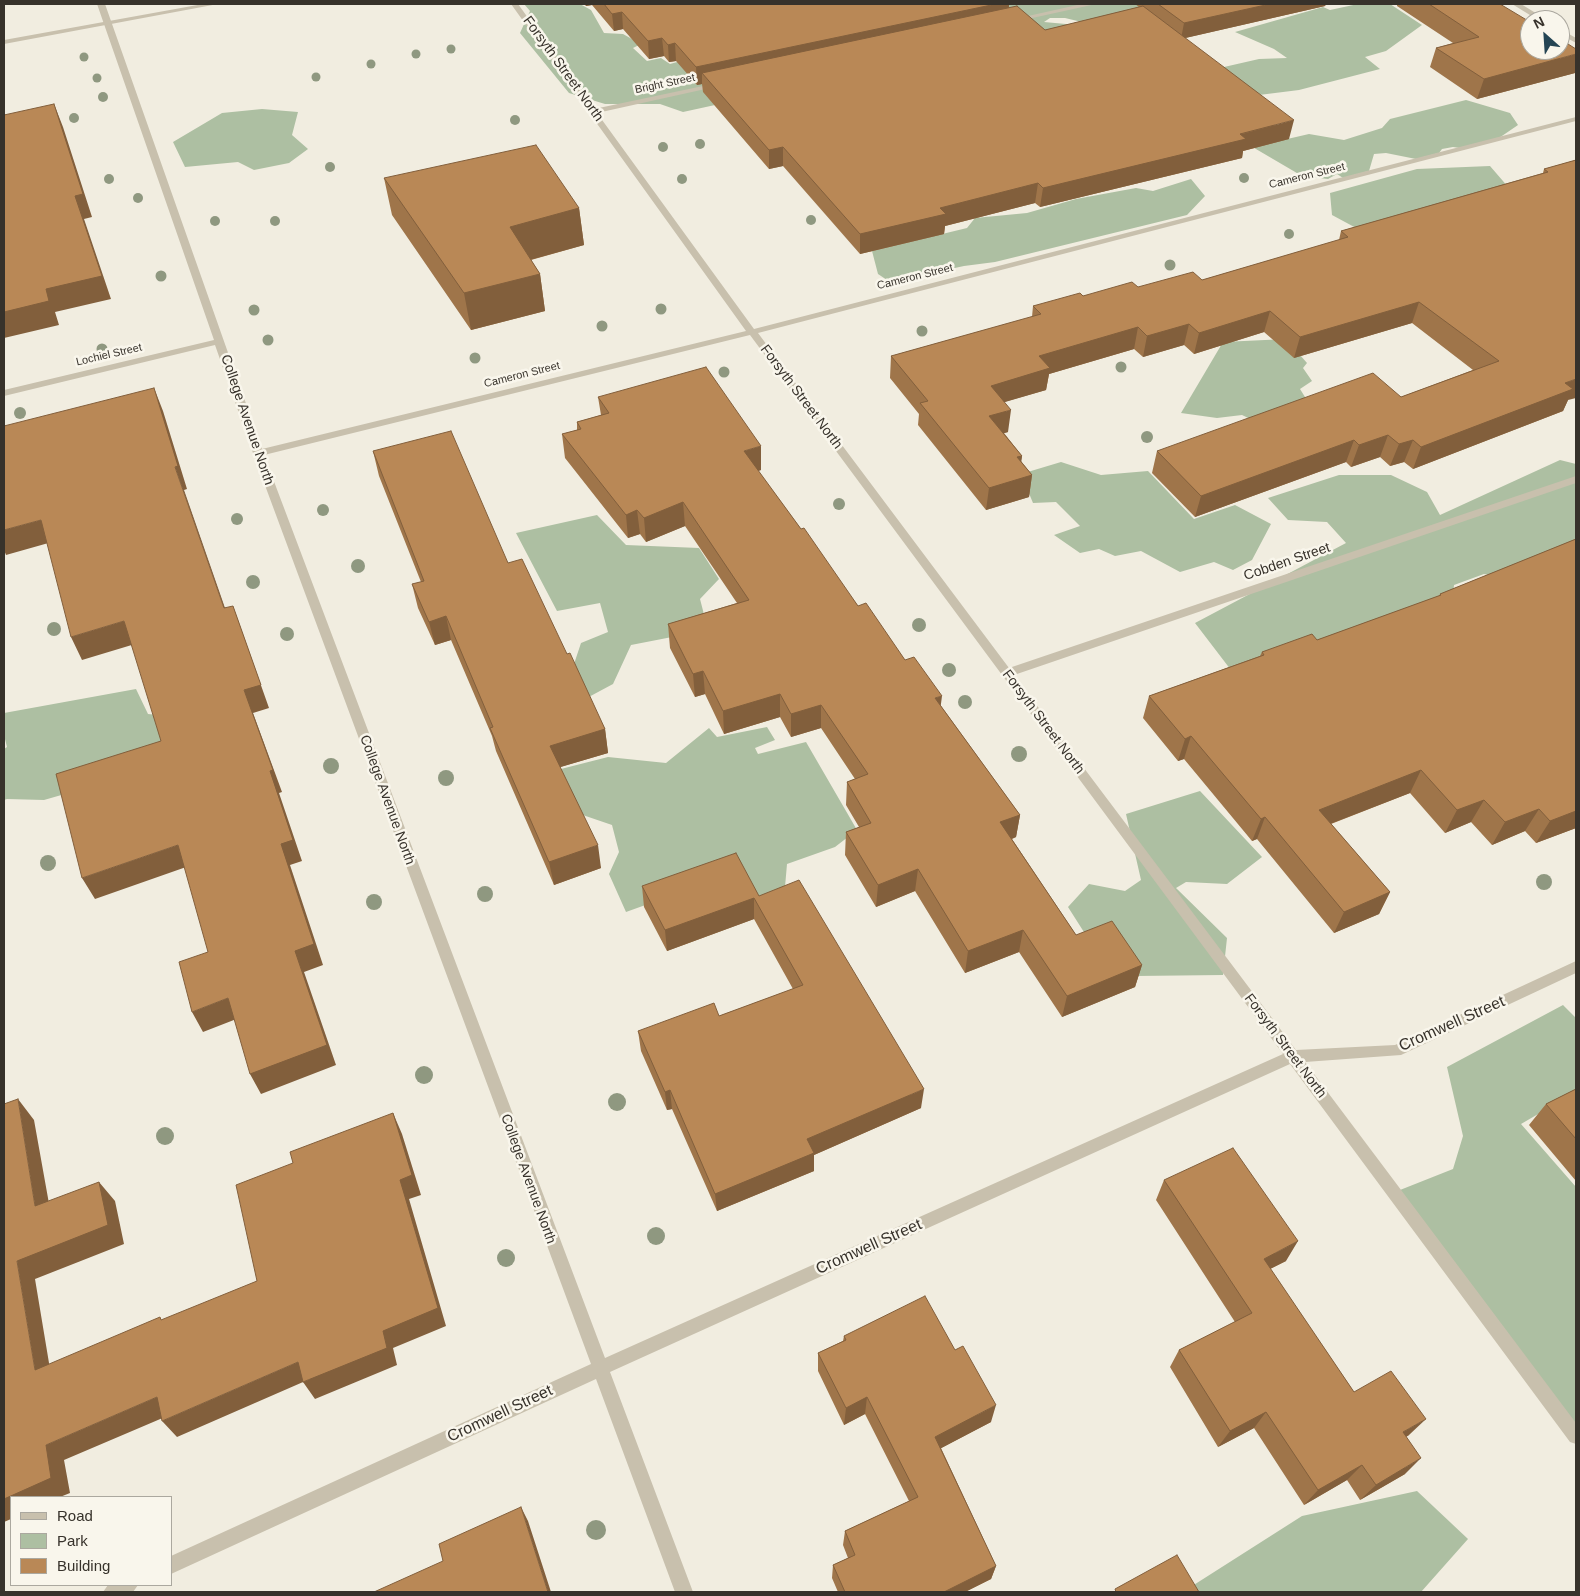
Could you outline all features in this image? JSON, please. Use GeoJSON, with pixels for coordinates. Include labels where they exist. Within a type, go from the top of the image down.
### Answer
{"type":"FeatureCollection","features":[{"type":"Feature","properties":{"kind":"street","name":"College Avenue North"},"geometry":{"type":"LineString","coordinates":[[100,4],[258,453],[684,1592]]}},
{"type":"Feature","properties":{"kind":"street"},"geometry":{"type":"LineString","coordinates":[[4,42],[214,4]]}},
{"type":"Feature","properties":{"kind":"street","name":"Forsyth Street North"},"geometry":{"type":"LineString","coordinates":[[514,4],[594,111],[752,332],[1576,1436]]}},
{"type":"Feature","properties":{"kind":"street"},"geometry":{"type":"LineString","coordinates":[[1004,23],[1092,4]]}},
{"type":"Feature","properties":{"kind":"street","name":"Bright Street"},"geometry":{"type":"LineString","coordinates":[[594,111],[731,82]]}},
{"type":"Feature","properties":{"kind":"street","name":"Cameron Street"},"geometry":{"type":"LineString","coordinates":[[258,453],[752,332],[1576,119]]}},
{"type":"Feature","properties":{"kind":"street","name":"Lochiel Street"},"geometry":{"type":"LineString","coordinates":[[4,393],[220,341]]}},
{"type":"Feature","properties":{"kind":"street","name":"Cobden Street"},"geometry":{"type":"LineString","coordinates":[[1007,673],[1576,479]]}},
{"type":"Feature","properties":{"kind":"street","name":"Cromwell Street"},"geometry":{"type":"LineString","coordinates":[[172,1565],[599,1369],[1292,1056],[1396,1051],[1576,967]]}},
{"type":"Feature","properties":{"kind":"street"},"geometry":{"type":"LineString","coordinates":[[112,1592],[127,1586]]}},
{"type":"Feature","properties":{"kind":"green space"},"geometry":{"type":"Polygon","coordinates":[[[524,4],[580,4],[591,10],[604,33],[623,34],[641,44],[633,48],[647,61],[661,58],[670,64],[688,59],[770,93],[683,112],[660,104],[605,104],[569,93],[520,33],[530,11],[524,4]]]}},
{"type":"Feature","properties":{"kind":"green space"},"geometry":{"type":"Polygon","coordinates":[[[968,4],[1181,4],[1111,29],[1065,18],[1050,18],[1044,22],[1077,25],[955,51],[968,4]]]}},
{"type":"Feature","properties":{"kind":"green space"},"geometry":{"type":"Polygon","coordinates":[[[1358,4],[1390,4],[1422,25],[1386,51],[1365,57],[1380,69],[1299,90],[1251,96],[1283,140],[1309,134],[1344,140],[1382,128],[1390,119],[1466,100],[1510,113],[1518,125],[1499,138],[1460,148],[1442,149],[1439,153],[1416,159],[1386,153],[1374,154],[1369,171],[1343,178],[1337,174],[1328,179],[1302,176],[1215,125],[1176,78],[1259,59],[1287,58],[1274,49],[1235,32],[1323,7],[1330,10],[1358,4]]]}},
{"type":"Feature","properties":{"kind":"green space"},"geometry":{"type":"Polygon","coordinates":[[[262,109],[298,112],[292,135],[308,149],[289,163],[254,170],[238,162],[185,167],[173,142],[222,113],[262,109]]]}},
{"type":"Feature","properties":{"kind":"green space"},"geometry":{"type":"Polygon","coordinates":[[[1490,166],[1509,188],[1358,229],[1332,215],[1330,193],[1417,169],[1490,166]]]}},
{"type":"Feature","properties":{"kind":"green space"},"geometry":{"type":"Polygon","coordinates":[[[1191,179],[1205,196],[1187,215],[995,262],[964,266],[890,282],[878,274],[872,251],[967,228],[975,218],[1027,213],[1076,199],[1136,188],[1153,191],[1191,179]]]}},
{"type":"Feature","properties":{"kind":"green space"},"geometry":{"type":"Polygon","coordinates":[[[1286,339],[1307,363],[1303,368],[1312,381],[1300,389],[1315,413],[1271,429],[1242,415],[1217,418],[1181,413],[1223,342],[1286,339]]]}},
{"type":"Feature","properties":{"kind":"green space"},"geometry":{"type":"Polygon","coordinates":[[[1560,460],[1576,464],[1576,550],[1501,577],[1484,574],[1454,585],[1453,597],[1234,674],[1195,623],[1346,543],[1327,522],[1288,520],[1268,498],[1339,475],[1391,475],[1427,492],[1440,515],[1560,460]]]}},
{"type":"Feature","properties":{"kind":"green space"},"geometry":{"type":"Polygon","coordinates":[[[1061,462],[1101,475],[1148,471],[1194,519],[1235,505],[1271,524],[1252,560],[1233,570],[1214,562],[1180,572],[1141,551],[1115,556],[1099,549],[1080,553],[1054,535],[1080,526],[1056,502],[1033,503],[1021,474],[1061,462]]]}},
{"type":"Feature","properties":{"kind":"green space"},"geometry":{"type":"Polygon","coordinates":[[[597,515],[626,545],[699,548],[719,579],[700,599],[708,630],[631,645],[613,684],[585,699],[566,688],[581,643],[608,632],[600,603],[557,611],[516,533],[597,515]]]}},
{"type":"Feature","properties":{"kind":"green space"},"geometry":{"type":"Polygon","coordinates":[[[136,689],[148,714],[176,717],[199,751],[138,773],[44,800],[4,800],[4,749],[7,747],[4,735],[4,713],[136,689]]]}},
{"type":"Feature","properties":{"kind":"green space"},"geometry":{"type":"Polygon","coordinates":[[[767,727],[775,740],[755,748],[758,754],[806,742],[857,830],[835,847],[787,864],[785,887],[754,902],[737,872],[626,912],[609,874],[619,852],[612,825],[571,811],[557,770],[608,757],[666,763],[709,728],[717,737],[767,727]]]}},
{"type":"Feature","properties":{"kind":"green space"},"geometry":{"type":"Polygon","coordinates":[[[1200,791],[1262,857],[1227,884],[1186,882],[1176,888],[1227,938],[1223,975],[1135,976],[1089,940],[1068,907],[1089,884],[1125,891],[1141,880],[1126,814],[1200,791]]]}},
{"type":"Feature","properties":{"kind":"green space"},"geometry":{"type":"Polygon","coordinates":[[[1563,1005],[1576,1018],[1576,1092],[1521,1124],[1576,1187],[1576,1425],[1400,1190],[1453,1169],[1463,1136],[1447,1067],[1563,1005]]]}},
{"type":"Feature","properties":{"kind":"green space"},"geometry":{"type":"Polygon","coordinates":[[[1417,1491],[1468,1539],[1421,1592],[1191,1592],[1189,1588],[1302,1516],[1417,1491]]]}},
{"type":"Feature","properties":{"kind":"building"},"geometry":{"type":"Polygon","coordinates":[[[604,4],[996,4],[696,67],[675,43],[668,45],[662,38],[648,41],[622,12],[612,14],[604,4]]]}},
{"type":"Feature","properties":{"kind":"building"},"geometry":{"type":"Polygon","coordinates":[[[1158,4],[1270,4],[1184,23],[1158,4]]]}},
{"type":"Feature","properties":{"kind":"building"},"geometry":{"type":"Polygon","coordinates":[[[1429,4],[1500,4],[1520,16],[1520,60],[1554,60],[1484,79],[1436,48],[1479,37],[1429,4]]]}},
{"type":"Feature","properties":{"kind":"building"},"geometry":{"type":"Polygon","coordinates":[[[1017,6],[1045,30],[1143,6],[1294,120],[1240,134],[1246,139],[1043,188],[1038,183],[940,208],[946,214],[860,234],[783,147],[769,150],[702,73],[1017,6]]]}},
{"type":"Feature","properties":{"kind":"building"},"geometry":{"type":"Polygon","coordinates":[[[1570,45],[1576,49],[1576,54],[1570,56],[1570,45]]]}},
{"type":"Feature","properties":{"kind":"building"},"geometry":{"type":"Polygon","coordinates":[[[54,104],[83,194],[75,196],[102,276],[46,289],[49,301],[4,312],[4,115],[54,104]]]}},
{"type":"Feature","properties":{"kind":"building"},"geometry":{"type":"Polygon","coordinates":[[[536,145],[579,208],[510,227],[540,274],[464,293],[384,178],[536,145]]]}},
{"type":"Feature","properties":{"kind":"building"},"geometry":{"type":"Polygon","coordinates":[[[1576,160],[1576,379],[1565,383],[1573,389],[1421,447],[1413,440],[1399,444],[1388,435],[1359,445],[1354,440],[1201,496],[1157,451],[1373,373],[1401,397],[1499,361],[1419,302],[1300,337],[1270,311],[1199,333],[1189,324],[1147,336],[1138,327],[1039,356],[1050,368],[991,386],[1011,410],[989,416],[1022,456],[1017,457],[1032,475],[989,488],[920,403],[928,401],[891,356],[1041,314],[1033,306],[1080,293],[1083,296],[1132,282],[1138,287],[1193,272],[1202,280],[1348,237],[1341,231],[1548,172],[1544,169],[1576,160]]]}},
{"type":"Feature","properties":{"kind":"building"},"geometry":{"type":"Polygon","coordinates":[[[706,367],[761,446],[744,451],[801,529],[804,528],[858,606],[866,603],[905,660],[914,657],[942,696],[935,698],[1020,815],[1000,822],[1076,935],[1112,921],[1142,965],[1067,996],[1023,930],[968,951],[918,869],[878,885],[846,832],[871,823],[847,782],[868,774],[821,705],[791,714],[780,694],[723,711],[703,671],[693,674],[668,624],[749,600],[683,502],[644,518],[637,510],[626,515],[562,434],[581,429],[577,422],[609,413],[598,397],[706,367]]]}},
{"type":"Feature","properties":{"kind":"building"},"geometry":{"type":"Polygon","coordinates":[[[154,388],[178,466],[175,467],[224,608],[233,606],[261,685],[244,690],[273,770],[270,771],[293,840],[281,844],[314,944],[295,951],[327,1045],[250,1074],[228,998],[192,1012],[179,962],[208,952],[178,845],[82,878],[56,774],[161,741],[124,621],[71,637],[41,520],[4,530],[4,426],[154,388]]]}},
{"type":"Feature","properties":{"kind":"building"},"geometry":{"type":"Polygon","coordinates":[[[451,431],[508,563],[522,559],[567,654],[570,653],[605,729],[550,746],[598,845],[549,862],[490,728],[493,727],[446,616],[429,622],[412,584],[424,581],[373,451],[451,431]]]}},
{"type":"Feature","properties":{"kind":"building"},"geometry":{"type":"Polygon","coordinates":[[[1576,539],[1576,811],[1550,821],[1539,809],[1505,822],[1484,800],[1457,810],[1421,770],[1319,810],[1390,892],[1344,912],[1265,817],[1261,819],[1191,736],[1185,739],[1149,696],[1264,655],[1262,652],[1312,634],[1317,640],[1441,595],[1576,539]]]}},
{"type":"Feature","properties":{"kind":"building"},"geometry":{"type":"Polygon","coordinates":[[[736,853],[759,896],[799,880],[924,1089],[807,1139],[814,1153],[715,1194],[670,1090],[665,1092],[638,1031],[714,1003],[719,1016],[803,985],[754,898],[665,930],[642,886],[736,853]]]}},
{"type":"Feature","properties":{"kind":"building"},"geometry":{"type":"Polygon","coordinates":[[[1576,1089],[1576,1139],[1546,1104],[1576,1089]]]}},
{"type":"Feature","properties":{"kind":"building"},"geometry":{"type":"Polygon","coordinates":[[[18,1099],[35,1206],[99,1182],[108,1225],[17,1261],[35,1370],[160,1317],[161,1320],[257,1281],[236,1185],[293,1163],[290,1152],[393,1113],[412,1175],[400,1180],[438,1308],[383,1331],[387,1348],[303,1382],[298,1362],[162,1421],[157,1397],[46,1445],[51,1478],[4,1499],[4,1104],[18,1099]]]}},
{"type":"Feature","properties":{"kind":"building"},"geometry":{"type":"Polygon","coordinates":[[[1233,1148],[1298,1241],[1264,1259],[1354,1392],[1391,1371],[1426,1419],[1403,1432],[1421,1458],[1376,1485],[1362,1465],[1318,1490],[1266,1412],[1230,1431],[1179,1350],[1252,1313],[1164,1180],[1233,1148]]]}},
{"type":"Feature","properties":{"kind":"building"},"geometry":{"type":"Polygon","coordinates":[[[925,1296],[955,1350],[963,1346],[996,1405],[935,1437],[996,1566],[944,1592],[845,1592],[833,1565],[855,1555],[845,1531],[918,1497],[867,1397],[846,1408],[818,1353],[846,1340],[844,1336],[925,1296]]]}},
{"type":"Feature","properties":{"kind":"building"},"geometry":{"type":"Polygon","coordinates":[[[521,1507],[548,1592],[374,1592],[443,1561],[439,1544],[521,1507]]]}},
{"type":"Feature","properties":{"kind":"building"},"geometry":{"type":"Polygon","coordinates":[[[1177,1555],[1199,1592],[1116,1592],[1115,1589],[1177,1555]]]}}]}
